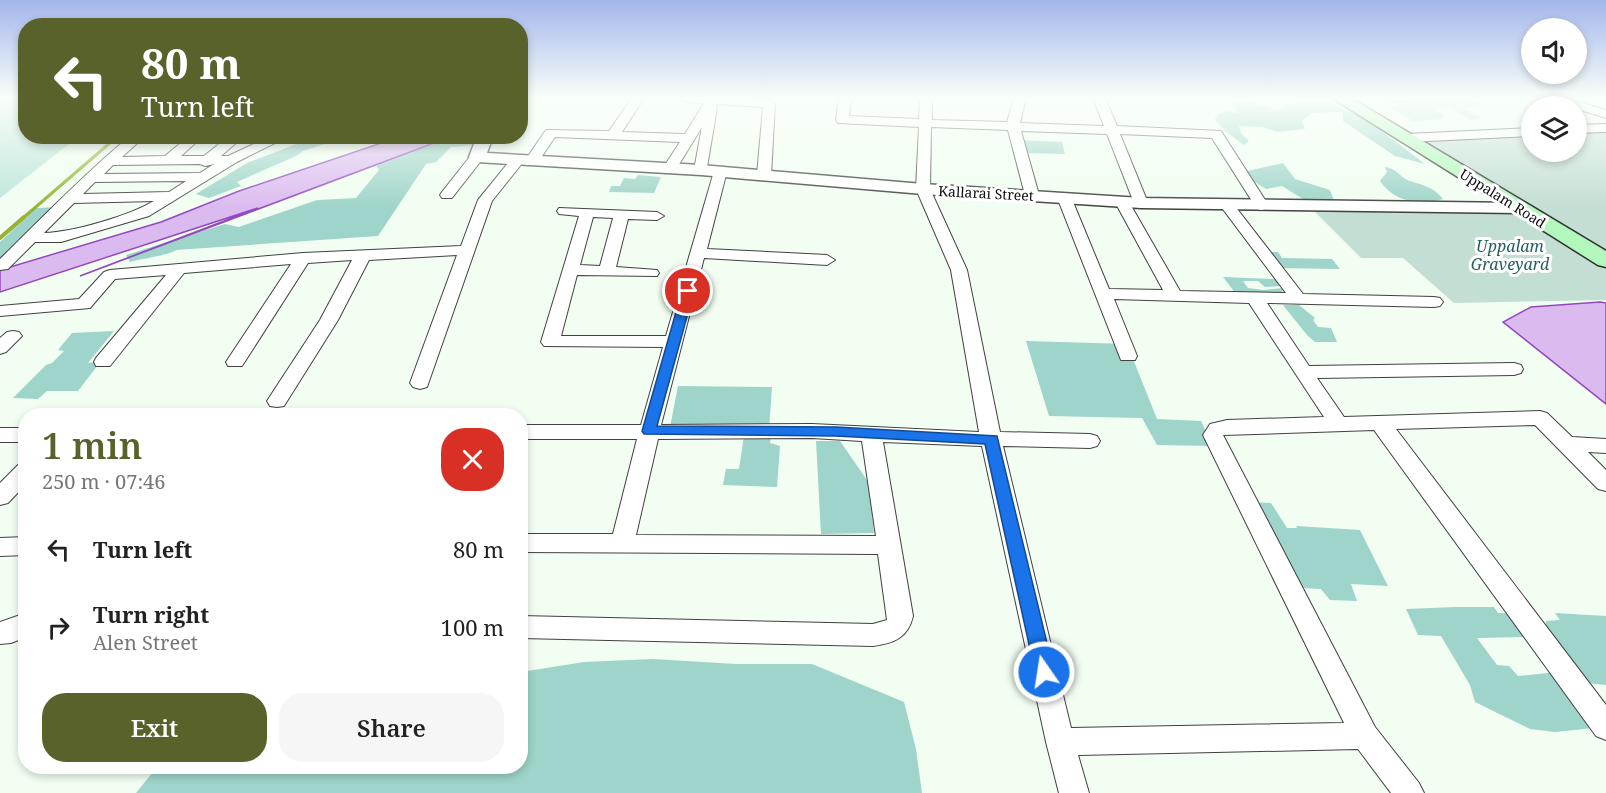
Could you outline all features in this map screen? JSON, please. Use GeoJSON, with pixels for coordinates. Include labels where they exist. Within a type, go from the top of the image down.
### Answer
{"type":"FeatureCollection","features":[{"type":"Feature","properties":{"kind":"main road","name":"Uppalam Road"},"geometry":{"type":"LineString","coordinates":[[1402,135],[1606,260]]}},
{"type":"Feature","properties":{"kind":"street"},"geometry":{"type":"LineString","coordinates":[[420,382],[485,200],[549,135]]}},
{"type":"Feature","properties":{"kind":"street"},"geometry":{"type":"LineString","coordinates":[[613,135],[688,138]]}},
{"type":"Feature","properties":{"kind":"street"},"geometry":{"type":"LineString","coordinates":[[670,168],[690,135]]}},
{"type":"Feature","properties":{"kind":"street"},"geometry":{"type":"LineString","coordinates":[[623,542],[649,431],[698,253],[711,171],[712,135]]}},
{"type":"Feature","properties":{"kind":"street"},"geometry":{"type":"LineString","coordinates":[[764,175],[767,135]]}},
{"type":"Feature","properties":{"kind":"street"},"geometry":{"type":"LineString","coordinates":[[925,135],[923,189],[959,270],[992,439],[1060,742],[1074,793]]}},
{"type":"Feature","properties":{"kind":"street"},"geometry":{"type":"LineString","coordinates":[[1016,135],[1032,195]]}},
{"type":"Feature","properties":{"kind":"street"},"geometry":{"type":"LineString","coordinates":[[1114,135],[1141,203]]}},
{"type":"Feature","properties":{"kind":"street"},"geometry":{"type":"LineString","coordinates":[[1217,135],[1262,206]]}},
{"type":"Feature","properties":{"kind":"street"},"geometry":{"type":"LineString","coordinates":[[1407,138],[1469,135]]}},
{"type":"Feature","properties":{"kind":"street"},"geometry":{"type":"LineString","coordinates":[[2,266],[109,161],[129,144]]}},
{"type":"Feature","properties":{"kind":"street"},"geometry":{"type":"LineString","coordinates":[[169,160],[188,144]]}},
{"type":"Feature","properties":{"kind":"street"},"geometry":{"type":"LineString","coordinates":[[184,177],[228,144]]}},
{"type":"Feature","properties":{"kind":"street"},"geometry":{"type":"LineString","coordinates":[[29,238],[68,240],[144,213],[200,177],[265,144]]}},
{"type":"Feature","properties":{"kind":"street"},"geometry":{"type":"LineString","coordinates":[[447,195],[477,157],[482,144]]}},
{"type":"Feature","properties":{"kind":"street","name":"Kallarai Street"},"geometry":{"type":"LineString","coordinates":[[477,157],[524,162],[670,168],[923,189],[1141,203],[1518,208]]}},
{"type":"Feature","properties":{"kind":"street"},"geometry":{"type":"LineString","coordinates":[[109,161],[232,159]]}},
{"type":"Feature","properties":{"kind":"street"},"geometry":{"type":"LineString","coordinates":[[93,178],[200,177]]}},
{"type":"Feature","properties":{"kind":"street"},"geometry":{"type":"LineString","coordinates":[[71,199],[171,196]]}},
{"type":"Feature","properties":{"kind":"street"},"geometry":{"type":"LineString","coordinates":[[1064,197],[1128,356]]}},
{"type":"Feature","properties":{"kind":"street"},"geometry":{"type":"LineString","coordinates":[[68,240],[106,198]]}},
{"type":"Feature","properties":{"kind":"street"},"geometry":{"type":"LineString","coordinates":[[1122,202],[1175,296]]}},
{"type":"Feature","properties":{"kind":"street"},"geometry":{"type":"LineString","coordinates":[[1226,204],[1298,298]]}},
{"type":"Feature","properties":{"kind":"street"},"geometry":{"type":"LineString","coordinates":[[564,211],[657,216]]}},
{"type":"Feature","properties":{"kind":"street"},"geometry":{"type":"LineString","coordinates":[[587,213],[550,342],[674,341]]}},
{"type":"Feature","properties":{"kind":"street"},"geometry":{"type":"LineString","coordinates":[[607,271],[621,214]]}},
{"type":"Feature","properties":{"kind":"street"},"geometry":{"type":"LineString","coordinates":[[0,310],[84,304],[110,275],[303,258],[466,250]]}},
{"type":"Feature","properties":{"kind":"street"},"geometry":{"type":"LineString","coordinates":[[698,253],[827,260]]}},
{"type":"Feature","properties":{"kind":"street"},"geometry":{"type":"LineString","coordinates":[[277,401],[329,320],[363,255]]}},
{"type":"Feature","properties":{"kind":"street"},"geometry":{"type":"LineString","coordinates":[[236,362],[303,258]]}},
{"type":"Feature","properties":{"kind":"street"},"geometry":{"type":"LineString","coordinates":[[103,362],[180,268]]}},
{"type":"Feature","properties":{"kind":"street"},"geometry":{"type":"LineString","coordinates":[[570,270],[651,273]]}},
{"type":"Feature","properties":{"kind":"street"},"geometry":{"type":"LineString","coordinates":[[1104,294],[1434,302]]}},
{"type":"Feature","properties":{"kind":"street"},"geometry":{"type":"LineString","coordinates":[[1255,298],[1339,425]]}},
{"type":"Feature","properties":{"kind":"street"},"geometry":{"type":"LineString","coordinates":[[0,337],[13,336],[0,348]]}},
{"type":"Feature","properties":{"kind":"street"},"geometry":{"type":"LineString","coordinates":[[1303,372],[1514,369]]}},
{"type":"Feature","properties":{"kind":"street"},"geometry":{"type":"LineString","coordinates":[[1410,793],[1365,736],[1213,435],[1217,429],[1227,427],[1540,418],[1606,483]]}},
{"type":"Feature","properties":{"kind":"street"},"geometry":{"type":"LineString","coordinates":[[1381,424],[1606,727]]}},
{"type":"Feature","properties":{"kind":"street"},"geometry":{"type":"LineString","coordinates":[[528,432],[871,433],[1090,441]]}},
{"type":"Feature","properties":{"kind":"street"},"geometry":{"type":"LineString","coordinates":[[528,627],[873,635],[887,633],[898,626],[900,616],[871,433]]}},
{"type":"Feature","properties":{"kind":"street"},"geometry":{"type":"LineString","coordinates":[[0,435],[18,435]]}},
{"type":"Feature","properties":{"kind":"street"},"geometry":{"type":"LineString","coordinates":[[1568,444],[1606,446]]}},
{"type":"Feature","properties":{"kind":"street"},"geometry":{"type":"LineString","coordinates":[[0,497],[18,478]]}},
{"type":"Feature","properties":{"kind":"street"},"geometry":{"type":"LineString","coordinates":[[528,543],[888,545]]}},
{"type":"Feature","properties":{"kind":"street"},"geometry":{"type":"LineString","coordinates":[[0,547],[18,546]]}},
{"type":"Feature","properties":{"kind":"street"},"geometry":{"type":"LineString","coordinates":[[1060,742],[1365,736]]}},
{"type":"Feature","properties":{"kind":"shaded area"},"geometry":{"type":"Polygon","coordinates":[[[0,135],[18,135],[18,144],[69,144],[0,198],[0,135]]]}},
{"type":"Feature","properties":{"kind":"shaded area"},"geometry":{"type":"Polygon","coordinates":[[[1230,135],[1243,135],[1249,141],[1244,145],[1230,135]]]}},
{"type":"Feature","properties":{"kind":"shaded area"},"geometry":{"type":"Polygon","coordinates":[[[1364,135],[1387,135],[1425,164],[1395,156],[1364,135]]]}},
{"type":"Feature","properties":{"kind":"shaded area"},"geometry":{"type":"Polygon","coordinates":[[[1020,140],[1062,142],[1065,154],[1024,153],[1020,140]]]}},
{"type":"Feature","properties":{"kind":"shaded area"},"geometry":{"type":"Polygon","coordinates":[[[297,144],[324,144],[303,151],[237,182],[241,186],[209,198],[196,194],[247,163],[297,144]]]}},
{"type":"Feature","properties":{"kind":"shaded area"},"geometry":{"type":"Polygon","coordinates":[[[378,144],[431,144],[80,276],[258,208],[0,292],[0,270],[161,222],[239,191],[378,144]]]}},
{"type":"Feature","properties":{"kind":"shaded area"},"geometry":{"type":"Polygon","coordinates":[[[433,144],[477,144],[451,147],[436,162],[426,164],[378,236],[176,250],[130,262],[126,255],[225,224],[239,227],[317,200],[356,198],[379,170],[376,166],[433,144]]]}},
{"type":"Feature","properties":{"kind":"shaded area"},"geometry":{"type":"Polygon","coordinates":[[[1283,163],[1295,179],[1330,190],[1334,201],[1303,199],[1282,186],[1266,189],[1250,179],[1247,171],[1283,163]]]}},
{"type":"Feature","properties":{"kind":"shaded area"},"geometry":{"type":"Polygon","coordinates":[[[1385,167],[1393,169],[1406,179],[1432,189],[1443,199],[1417,202],[1400,198],[1380,181],[1387,172],[1385,167]]]}},
{"type":"Feature","properties":{"kind":"shaded area"},"geometry":{"type":"Polygon","coordinates":[[[638,175],[661,177],[654,193],[609,192],[611,186],[620,186],[624,178],[635,179],[638,175]]]}},
{"type":"Feature","properties":{"kind":"shaded area"},"geometry":{"type":"Polygon","coordinates":[[[59,207],[0,262],[0,242],[36,208],[59,207]]]}},
{"type":"Feature","properties":{"kind":"shaded area"},"geometry":{"type":"Polygon","coordinates":[[[1264,252],[1278,252],[1282,258],[1332,259],[1340,269],[1276,268],[1264,252]]]}},
{"type":"Feature","properties":{"kind":"shaded area"},"geometry":{"type":"Polygon","coordinates":[[[1223,277],[1275,279],[1280,286],[1265,287],[1258,281],[1243,281],[1248,288],[1263,290],[1284,288],[1280,295],[1236,294],[1223,277]]]}},
{"type":"Feature","properties":{"kind":"shaded area"},"geometry":{"type":"Polygon","coordinates":[[[1606,303],[1606,404],[1503,322],[1531,307],[1606,303]]]}},
{"type":"Feature","properties":{"kind":"shaded area"},"geometry":{"type":"Polygon","coordinates":[[[1283,305],[1299,305],[1315,318],[1313,320],[1318,327],[1331,328],[1337,342],[1315,342],[1283,305]]]}},
{"type":"Feature","properties":{"kind":"shaded area"},"geometry":{"type":"Polygon","coordinates":[[[114,331],[88,363],[101,361],[78,391],[47,391],[38,399],[13,398],[46,365],[52,363],[64,351],[58,350],[72,333],[114,331]]]}},
{"type":"Feature","properties":{"kind":"shaded area"},"geometry":{"type":"Polygon","coordinates":[[[1026,341],[1127,344],[1157,419],[1201,421],[1213,446],[1157,445],[1142,418],[1049,416],[1026,341]]]}},
{"type":"Feature","properties":{"kind":"shaded area"},"geometry":{"type":"Polygon","coordinates":[[[678,386],[772,387],[769,429],[670,427],[678,386]]]}},
{"type":"Feature","properties":{"kind":"shaded area"},"geometry":{"type":"Polygon","coordinates":[[[744,436],[771,436],[770,443],[780,446],[777,487],[723,485],[726,469],[739,469],[744,436]]]}},
{"type":"Feature","properties":{"kind":"shaded area"},"geometry":{"type":"Polygon","coordinates":[[[816,441],[840,441],[869,483],[874,533],[821,534],[816,441]]]}},
{"type":"Feature","properties":{"kind":"shaded area"},"geometry":{"type":"Polygon","coordinates":[[[1247,502],[1271,503],[1287,528],[1297,528],[1296,526],[1360,530],[1388,586],[1351,584],[1357,601],[1330,600],[1321,589],[1301,588],[1247,502]]]}},
{"type":"Feature","properties":{"kind":"shaded area"},"geometry":{"type":"Polygon","coordinates":[[[1494,607],[1498,613],[1513,613],[1531,637],[1477,638],[1497,665],[1509,666],[1518,676],[1557,672],[1594,728],[1555,732],[1530,729],[1475,702],[1470,685],[1441,636],[1418,635],[1406,609],[1494,607]]]}},
{"type":"Feature","properties":{"kind":"shaded area"},"geometry":{"type":"Polygon","coordinates":[[[1555,613],[1606,616],[1606,685],[1578,682],[1545,635],[1546,621],[1560,620],[1555,613]]]}},
{"type":"Feature","properties":{"kind":"shaded area"},"geometry":{"type":"Polygon","coordinates":[[[653,659],[736,664],[812,664],[904,702],[916,749],[922,793],[136,793],[151,774],[528,774],[528,671],[584,662],[653,659]]]}},
{"type":"Feature","properties":{"kind":"green space","name":"Uppalam Graveyard"},"geometry":{"type":"Polygon","coordinates":[[[1521,135],[1521,162],[1587,162],[1587,135],[1606,135],[1606,300],[1454,303],[1403,258],[1361,258],[1314,211],[1522,208],[1407,138],[1521,135]]]}},
{"type":"Feature","properties":{"kind":"railway"},"geometry":{"type":"LineString","coordinates":[[23,218],[109,144]]}},
{"type":"Feature","properties":{"kind":"railway"},"geometry":{"type":"LineString","coordinates":[[0,238],[24,217]]}},
{"type":"Feature","properties":{"kind":"route"},"geometry":{"type":"LineString","coordinates":[[688,291],[649,431],[836,431],[992,439],[1044,672]]}}]}
